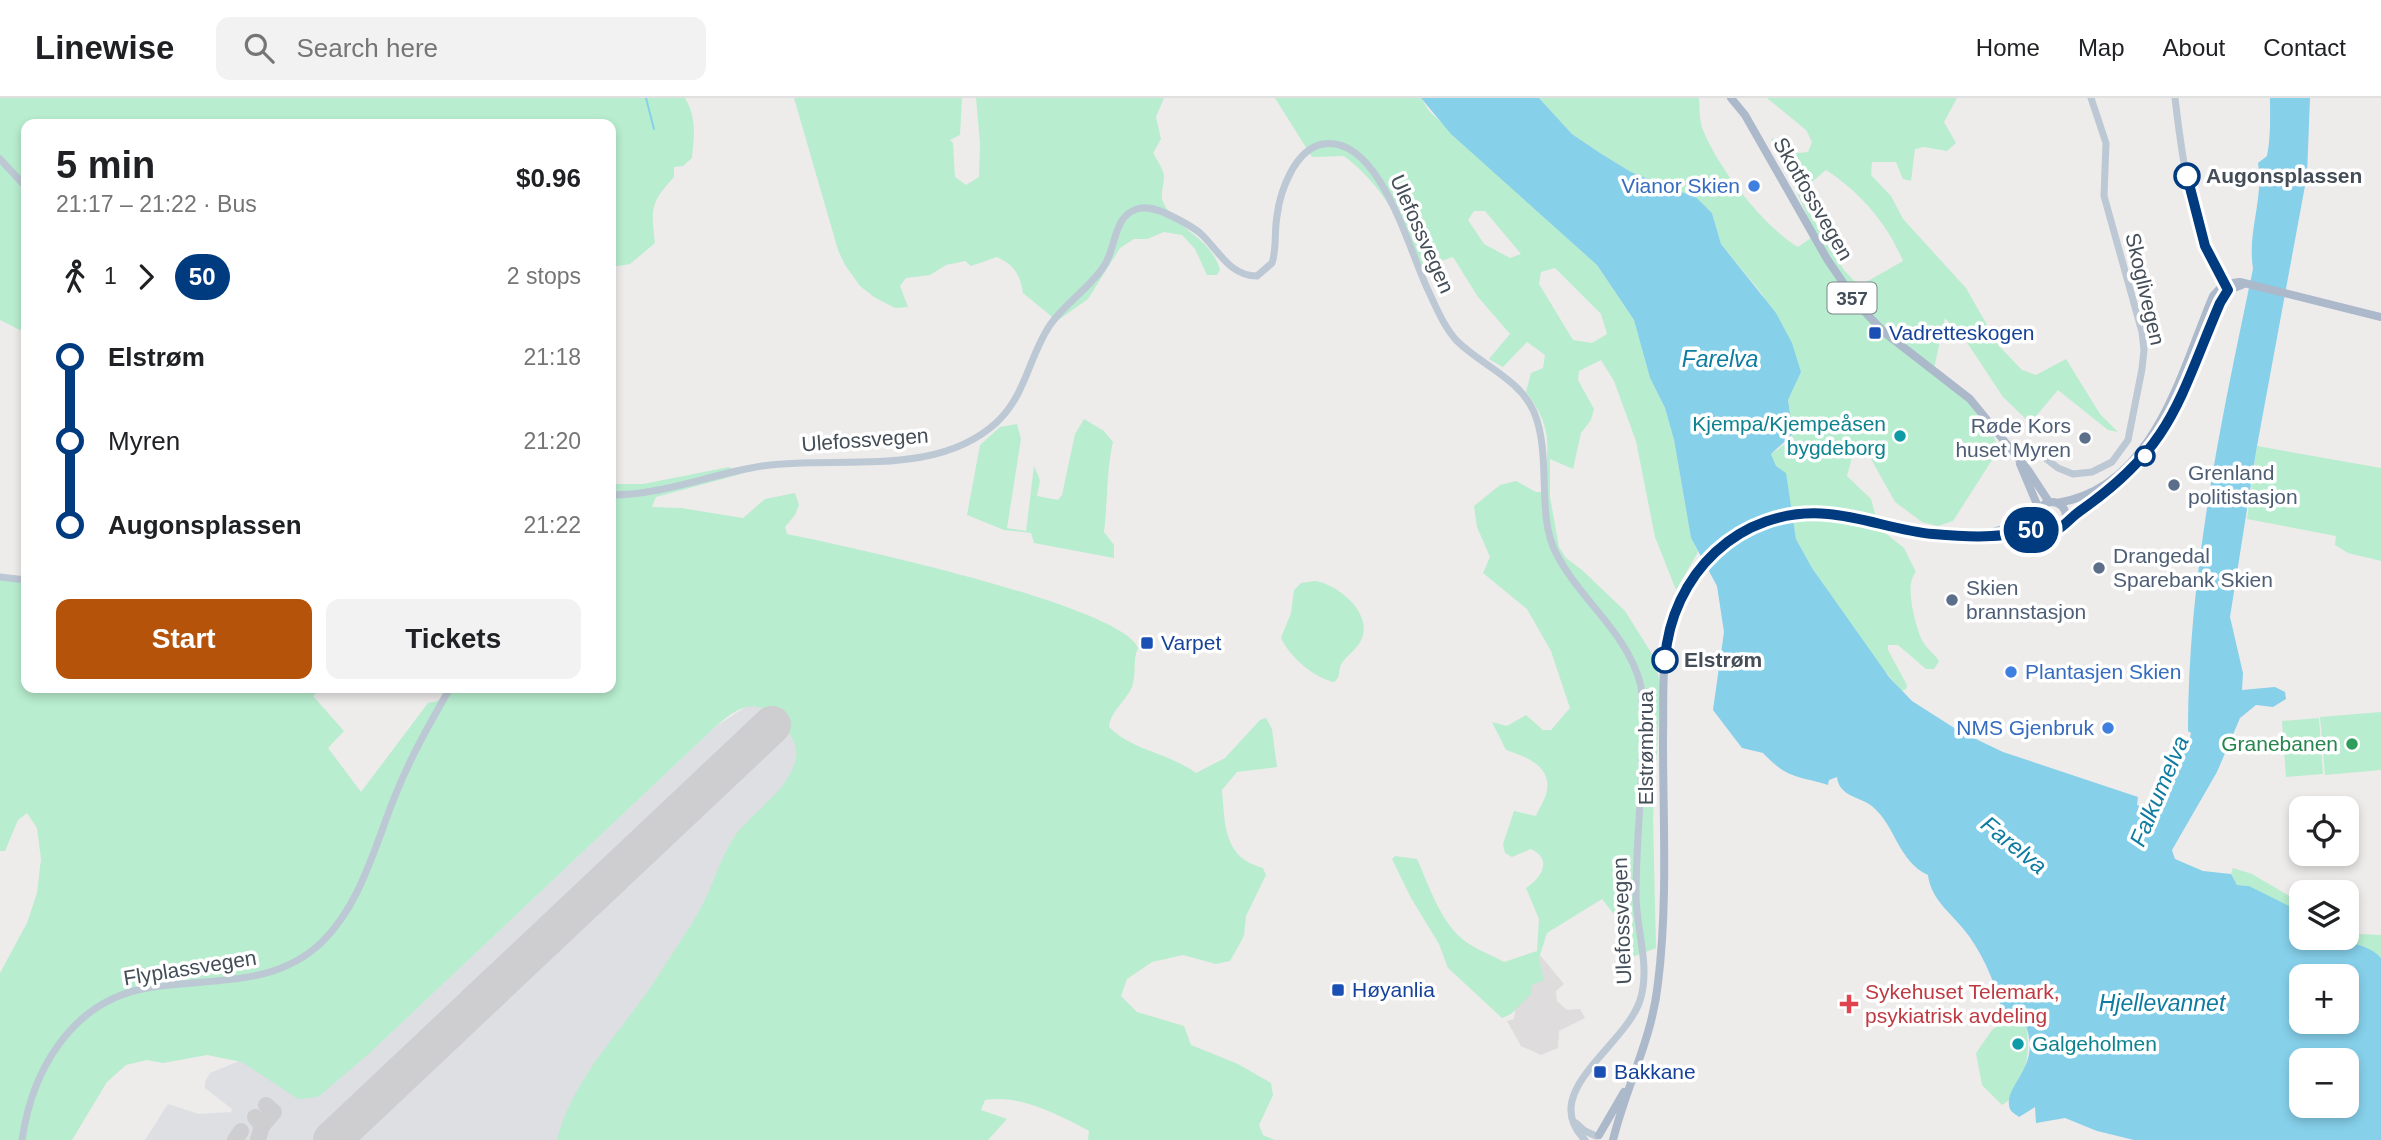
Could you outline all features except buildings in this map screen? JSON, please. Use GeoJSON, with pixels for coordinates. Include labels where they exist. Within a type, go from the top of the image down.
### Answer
{"type":"FeatureCollection","features":[{"type":"Feature","properties":{"kind":"main road","name":"Skotfossvegen"},"geometry":{"type":"LineString","coordinates":[[1731,99],[1745,115],[1827,260],[1858,306],[1891,338],[1961,390],[2053,503]]}},
{"type":"Feature","properties":{"kind":"main road"},"geometry":{"type":"LineString","coordinates":[[2038,513],[2053,503],[2081,498],[2102,485],[2125,467],[2149,439],[2171,402],[2213,296],[2233,282],[2381,315]]}},
{"type":"Feature","properties":{"kind":"main road"},"geometry":{"type":"LineString","coordinates":[[2044,528],[2055,531],[2122,480],[2159,439],[2179,404],[2226,287]]}},
{"type":"Feature","properties":{"kind":"main road","name":"Skotfossvegen"},"geometry":{"type":"LineString","coordinates":[[2017,458],[2038,513]]}},
{"type":"Feature","properties":{"kind":"main road","name":"357"},"geometry":{"type":"LineString","coordinates":[[2053,503],[2065,511],[2065,522]]}},
{"type":"Feature","properties":{"kind":"main road","name":"357"},"geometry":{"type":"LineString","coordinates":[[2038,513],[2044,528]]}},
{"type":"Feature","properties":{"kind":"main road","name":"Elstrømbrua"},"geometry":{"type":"LineString","coordinates":[[1983,535],[2016,527],[2038,513]]}},
{"type":"Feature","properties":{"kind":"main road","name":"Elstrømbrua"},"geometry":{"type":"LineString","coordinates":[[1613,1140],[1653,1013],[1661,956],[1665,659],[1673,614],[1696,572],[1731,538],[1752,527],[1784,516],[1832,514],[1924,534],[2004,535],[2044,528]]}},
{"type":"Feature","properties":{"kind":"main road","name":"Elstrømbrua"},"geometry":{"type":"LineString","coordinates":[[1596,1137],[1612,1116],[1637,1068]]}},
{"type":"Feature","properties":{"kind":"main road"},"geometry":{"type":"LineString","coordinates":[[1596,1137],[1607,1135],[1613,1140]]}},
{"type":"Feature","properties":{"kind":"street","name":"Skoglivegen"},"geometry":{"type":"LineString","coordinates":[[2017,458],[2035,450],[2068,472],[2092,472],[2118,457],[2130,434],[2144,346],[2104,196],[2106,143],[2091,98]]}},
{"type":"Feature","properties":{"kind":"street"},"geometry":{"type":"LineString","coordinates":[[2175,98],[2188,182],[2205,246],[2226,287]]}},
{"type":"Feature","properties":{"kind":"street","name":"Ulefossvegen"},"geometry":{"type":"LineString","coordinates":[[616,494],[660,490],[761,466],[904,459],[962,444],[991,427],[1012,406],[1049,327],[1066,305],[1103,268],[1120,223],[1132,211],[1151,208],[1184,222],[1201,234],[1233,269],[1244,275],[1257,276],[1272,263],[1279,206],[1289,177],[1300,159],[1314,147],[1328,144],[1344,146],[1357,153],[1381,180],[1421,277],[1448,329],[1470,352],[1518,389],[1531,407],[1543,446],[1553,547],[1564,567],[1622,640],[1641,686],[1636,895],[1643,986],[1629,1024],[1577,1084],[1571,1097],[1571,1113]]}},
{"type":"Feature","properties":{"kind":"street"},"geometry":{"type":"LineString","coordinates":[[0,159],[21,182]]}},
{"type":"Feature","properties":{"kind":"street"},"geometry":{"type":"LineString","coordinates":[[0,577],[21,579]]}},
{"type":"Feature","properties":{"kind":"street","name":"Flyplassvegen"},"geometry":{"type":"LineString","coordinates":[[22,1140],[28,1110],[43,1070],[69,1030],[92,1010],[125,993],[146,988],[244,979],[268,973],[304,956],[329,934],[352,901],[409,763],[447,693]]}},
{"type":"Feature","properties":{"kind":"street"},"geometry":{"type":"LineString","coordinates":[[1571,1113],[1579,1127],[1596,1137]]}},
{"type":"Feature","properties":{"kind":"street"},"geometry":{"type":"LineString","coordinates":[[1571,1113],[1573,1125],[1585,1140]]}},
{"type":"Feature","properties":{"kind":"shaded area"},"geometry":{"type":"Polygon","coordinates":[[[778,692],[814,757],[576,1140],[145,1140],[168,1104],[199,1114],[231,1112],[232,1109],[205,1088],[205,1082],[210,1073],[259,1053],[372,1051],[715,727],[753,702],[778,692]]]}},
{"type":"Feature","properties":{"kind":"shaded area"},"geometry":{"type":"Polygon","coordinates":[[[1540,955],[1564,984],[1556,991],[1557,1001],[1567,1010],[1580,1009],[1585,1018],[1559,1031],[1558,1048],[1541,1055],[1521,1046],[1507,1021],[1514,1019],[1516,1002],[1540,955]]]}},
{"type":"Feature","properties":{"kind":"green space"},"geometry":{"type":"Polygon","coordinates":[[[0,98],[685,98],[689,105],[694,127],[692,158],[683,166],[674,167],[674,177],[656,200],[653,214],[655,243],[630,264],[616,266],[616,119],[21,119],[21,330],[0,320],[0,98]]]}},
{"type":"Feature","properties":{"kind":"green space"},"geometry":{"type":"Polygon","coordinates":[[[794,98],[962,98],[960,135],[950,140],[953,143],[955,177],[966,185],[979,177],[980,143],[976,98],[1164,98],[1156,117],[1161,139],[1153,153],[1164,174],[1164,204],[1177,221],[1209,249],[1220,270],[1217,275],[1207,275],[1195,249],[1182,235],[1164,232],[1147,239],[1134,239],[1120,248],[1088,299],[1057,321],[1023,293],[1015,271],[997,257],[971,266],[965,261],[946,265],[930,275],[906,278],[900,286],[908,307],[895,308],[860,286],[845,265],[838,250],[794,98]]]}},
{"type":"Feature","properties":{"kind":"green space"},"geometry":{"type":"Polygon","coordinates":[[[1275,98],[1421,98],[1429,111],[1597,265],[1634,320],[1650,378],[1665,408],[1674,440],[1691,538],[1698,552],[1676,590],[1655,537],[1636,441],[1614,381],[1601,360],[1579,371],[1578,380],[1594,409],[1591,420],[1581,433],[1573,469],[1550,459],[1550,497],[1559,547],[1566,558],[1625,611],[1652,654],[1661,685],[1653,817],[1656,948],[1630,958],[1620,956],[1617,918],[1602,899],[1547,933],[1539,958],[1544,980],[1532,985],[1531,994],[1511,1014],[1502,1018],[1448,968],[1439,944],[1411,898],[1392,859],[1395,856],[1417,859],[1446,920],[1460,937],[1470,944],[1504,962],[1537,951],[1539,919],[1526,888],[1540,875],[1542,858],[1531,849],[1512,857],[1505,853],[1503,844],[1514,811],[1536,816],[1546,793],[1547,781],[1541,768],[1535,763],[1506,750],[1492,722],[1507,726],[1526,715],[1543,730],[1551,730],[1570,708],[1551,651],[1527,609],[1483,573],[1490,557],[1477,527],[1474,506],[1500,485],[1516,481],[1536,492],[1542,492],[1547,440],[1541,417],[1526,392],[1531,373],[1543,368],[1545,355],[1527,342],[1503,367],[1489,359],[1510,334],[1478,297],[1453,257],[1421,268],[1399,221],[1369,179],[1344,156],[1312,157],[1275,98]],[[1474,211],[1468,220],[1484,244],[1510,258],[1521,254],[1485,211],[1474,211]],[[1555,268],[1541,272],[1539,284],[1573,340],[1592,343],[1607,334],[1601,314],[1555,268]]]}},
{"type":"Feature","properties":{"kind":"green space"},"geometry":{"type":"Polygon","coordinates":[[[1539,98],[1699,98],[1702,126],[1719,162],[1757,211],[1798,247],[1815,235],[1783,159],[1771,139],[1776,138],[1798,153],[1808,152],[1812,142],[1806,130],[1767,98],[1957,98],[1944,122],[1956,143],[1947,151],[1924,147],[1915,149],[1911,181],[1903,179],[1896,162],[1872,162],[1871,175],[1891,196],[1903,219],[1966,288],[1999,346],[2022,370],[2036,375],[2066,359],[2100,414],[2118,432],[2108,430],[2058,390],[2036,416],[2027,420],[2003,397],[1966,341],[1945,318],[1933,373],[1971,405],[1988,425],[1997,447],[1994,457],[1953,521],[1938,526],[1922,522],[1895,502],[1871,459],[1853,454],[1847,476],[1871,499],[1879,528],[1904,548],[1916,572],[1911,594],[1916,623],[1923,642],[1939,661],[1934,669],[1926,669],[1898,645],[1888,645],[1888,650],[1907,685],[1906,689],[1902,691],[1877,662],[1812,568],[1796,539],[1791,507],[1771,454],[1788,442],[1793,434],[1788,400],[1801,372],[1762,294],[1721,244],[1712,213],[1697,198],[1631,172],[1572,134],[1539,98]],[[1826,170],[1808,185],[1811,191],[1803,202],[1844,270],[1859,286],[1903,261],[1881,221],[1861,198],[1826,170]]]}},
{"type":"Feature","properties":{"kind":"green space"},"geometry":{"type":"Polygon","coordinates":[[[1084,419],[1104,431],[1113,442],[1104,532],[1114,545],[1114,558],[1034,543],[1031,533],[1004,530],[967,515],[980,445],[1000,427],[1017,424],[1021,439],[1007,528],[1026,531],[1034,466],[1040,480],[1037,496],[1058,500],[1062,495],[1075,434],[1084,419]]]}},
{"type":"Feature","properties":{"kind":"green space"},"geometry":{"type":"Polygon","coordinates":[[[2257,446],[2381,468],[2381,561],[2348,553],[2335,545],[2336,536],[2247,519],[2257,446]]]}},
{"type":"Feature","properties":{"kind":"green space"},"geometry":{"type":"Polygon","coordinates":[[[729,467],[741,474],[656,497],[652,507],[681,508],[743,518],[765,499],[795,493],[799,505],[785,527],[787,534],[977,579],[1084,614],[1120,631],[1138,648],[1132,687],[1112,716],[1109,727],[1139,747],[1174,760],[1196,773],[1225,758],[1260,720],[1266,718],[1272,729],[1277,767],[1237,772],[1222,790],[1229,839],[1241,857],[1263,868],[1266,875],[1246,916],[1244,936],[1230,961],[1216,964],[1183,955],[1152,962],[1127,979],[1121,996],[1137,1012],[1184,1026],[1191,1045],[1238,1064],[1271,1083],[1273,1095],[1259,1125],[1263,1135],[1275,1140],[1088,1140],[1089,1131],[1052,1113],[1025,1103],[998,1099],[985,1100],[981,1110],[1007,1119],[988,1140],[557,1140],[575,1094],[646,994],[692,922],[732,840],[779,789],[792,769],[796,751],[787,729],[769,711],[749,706],[725,718],[715,727],[372,1051],[318,1097],[298,1099],[242,1062],[207,1055],[163,1063],[147,1060],[126,1065],[107,1082],[72,1140],[0,1140],[0,973],[27,923],[37,893],[41,859],[37,828],[27,813],[18,820],[5,851],[0,851],[0,575],[21,577],[21,693],[316,693],[313,696],[344,731],[328,748],[361,792],[428,703],[438,701],[447,693],[616,693],[616,484],[643,484],[729,467]]]}},
{"type":"Feature","properties":{"kind":"green space"},"geometry":{"type":"Polygon","coordinates":[[[1315,581],[1342,593],[1357,609],[1364,628],[1362,638],[1342,663],[1338,678],[1334,682],[1318,676],[1303,665],[1281,638],[1291,613],[1294,590],[1301,583],[1315,581]]]}},
{"type":"Feature","properties":{"kind":"green space","name":"Granebanen"},"geometry":{"type":"Polygon","coordinates":[[[2381,712],[2381,770],[2325,775],[2320,717],[2381,712]]]}},
{"type":"Feature","properties":{"kind":"green space"},"geometry":{"type":"Polygon","coordinates":[[[2319,718],[2323,774],[2286,777],[2282,721],[2319,718]]]}},
{"type":"Feature","properties":{"kind":"green space"},"geometry":{"type":"Polygon","coordinates":[[[2233,868],[2252,874],[2289,896],[2289,908],[2249,886],[2237,885],[2231,874],[2233,868]]]}},
{"type":"Feature","properties":{"kind":"green space"},"geometry":{"type":"Polygon","coordinates":[[[2359,934],[2381,935],[2381,958],[2359,948],[2359,934]]]}},
{"type":"Feature","properties":{"kind":"green space"},"geometry":{"type":"Polygon","coordinates":[[[2007,1019],[2024,1022],[2028,1043],[2021,1080],[2010,1099],[2002,1105],[1982,1085],[1976,1053],[1992,1030],[2007,1019]]]}},
{"type":"Feature","properties":{"kind":"water"},"geometry":{"type":"Polygon","coordinates":[[[1421,98],[1539,98],[1572,134],[1600,153],[1631,172],[1697,198],[1712,213],[1721,244],[1776,313],[1792,343],[1801,372],[1788,400],[1793,434],[1771,454],[1776,466],[1786,473],[1796,539],[1812,568],[1889,677],[1912,701],[1959,731],[2003,752],[2138,797],[2137,805],[2152,810],[2155,802],[2158,802],[2169,763],[2177,763],[2181,746],[2188,746],[2191,733],[2188,731],[2189,673],[2200,556],[2218,441],[2253,269],[2252,242],[2259,190],[2258,163],[2267,156],[2270,98],[2310,98],[2307,175],[2257,446],[2230,617],[2243,673],[2242,690],[2275,687],[2285,692],[2286,699],[2273,707],[2256,705],[2240,718],[2217,772],[2172,850],[2175,859],[2203,871],[2231,874],[2237,885],[2249,886],[2289,906],[2289,950],[2359,950],[2359,945],[2381,958],[2381,1140],[2134,1140],[2097,1131],[2065,1118],[2036,1123],[2035,1107],[2019,1117],[2011,1111],[2010,1097],[2030,1050],[2024,1022],[2003,1015],[1986,964],[1969,936],[1938,900],[1928,875],[1918,869],[1903,853],[1881,815],[1868,803],[1842,789],[1837,777],[1829,780],[1828,785],[1786,772],[1763,753],[1742,748],[1713,710],[1724,632],[1717,586],[1691,538],[1674,440],[1665,408],[1650,378],[1634,320],[1597,265],[1451,134],[1421,98]]]}},
{"type":"Feature","properties":{"kind":"waterway"},"geometry":{"type":"LineString","coordinates":[[646,98],[654,129]]}},
{"type":"Feature","properties":{"kind":"taxiway"},"geometry":{"type":"LineString","coordinates":[[730,764],[743,761],[767,738],[766,727],[754,727],[749,746]]}},
{"type":"Feature","properties":{"kind":"taxiway"},"geometry":{"type":"LineString","coordinates":[[262,1126],[274,1112],[266,1105]]}},
{"type":"Feature","properties":{"kind":"taxiway"},"geometry":{"type":"LineString","coordinates":[[255,1117],[262,1126],[258,1140]]}},
{"type":"Feature","properties":{"kind":"taxiway"},"geometry":{"type":"LineString","coordinates":[[345,1140],[355,1118]]}},
{"type":"Feature","properties":{"kind":"taxiway"},"geometry":{"type":"LineString","coordinates":[[235,1140],[241,1131]]}},
{"type":"Feature","properties":{"kind":"runway"},"geometry":{"type":"LineString","coordinates":[[332,1140],[772,725]]}},
{"type":"Feature","properties":{"kind":"bus line","name":"50"},"geometry":{"type":"LineString","coordinates":[[1665,660],[1668,634],[1676,607],[1696,572],[1722,545],[1742,531],[1765,521],[1794,514],[1822,513],[1848,516],[1913,531],[1959,536],[2004,535],[2044,528],[2055,531],[2134,469],[2159,439],[2174,415],[2222,297],[2228,290],[2205,246],[2187,176]]}},
{"type":"Feature","properties":{"kind":"place","name":"Augonsplassen"},"geometry":{"type":"Point","coordinates":[2187,176]}},
{"type":"Feature","properties":{"kind":"place","name":"Vianor Skien"},"geometry":{"type":"Point","coordinates":[1754,186]}},
{"type":"Feature","properties":{"kind":"place","name":"Vadretteskogen"},"geometry":{"type":"Point","coordinates":[1875,333]}},
{"type":"Feature","properties":{"kind":"place","name":"Kjempa/Kjempeåsen bygdeborg"},"geometry":{"type":"Point","coordinates":[1900,436]}},
{"type":"Feature","properties":{"kind":"place","name":"Røde Kors huset Myren"},"geometry":{"type":"Point","coordinates":[2085,438]}},
{"type":"Feature","properties":{"kind":"place","name":"Grenland politistasjon"},"geometry":{"type":"Point","coordinates":[2174,485]}},
{"type":"Feature","properties":{"kind":"place","name":"Drangedal Sparebank Skien"},"geometry":{"type":"Point","coordinates":[2099,568]}},
{"type":"Feature","properties":{"kind":"place","name":"Skien brannstasjon"},"geometry":{"type":"Point","coordinates":[1952,600]}},
{"type":"Feature","properties":{"kind":"place","name":"Varpet"},"geometry":{"type":"Point","coordinates":[1147,643]}},
{"type":"Feature","properties":{"kind":"place","name":"Elstrøm"},"geometry":{"type":"Point","coordinates":[1665,660]}},
{"type":"Feature","properties":{"kind":"place","name":"Plantasjen Skien"},"geometry":{"type":"Point","coordinates":[2011,672]}},
{"type":"Feature","properties":{"kind":"place","name":"NMS Gjenbruk"},"geometry":{"type":"Point","coordinates":[2108,728]}},
{"type":"Feature","properties":{"kind":"place","name":"Granebanen"},"geometry":{"type":"Point","coordinates":[2352,744]}},
{"type":"Feature","properties":{"kind":"place","name":"Høyanlia"},"geometry":{"type":"Point","coordinates":[1338,990]}},
{"type":"Feature","properties":{"kind":"place","name":"Sykehuset Telemark, psykiatrisk avdeling"},"geometry":{"type":"Point","coordinates":[1849,1004]}},
{"type":"Feature","properties":{"kind":"place","name":"Galgeholmen"},"geometry":{"type":"Point","coordinates":[2018,1044]}},
{"type":"Feature","properties":{"kind":"place","name":"Bakkane"},"geometry":{"type":"Point","coordinates":[1600,1072]}},
{"type":"Feature","properties":{"kind":"water label","name":"Farelva"},"geometry":{"type":"Point","coordinates":[1720,359]}},
{"type":"Feature","properties":{"kind":"water label","name":"Falkumelva"},"geometry":{"type":"Point","coordinates":[2159,791]}},
{"type":"Feature","properties":{"kind":"water label","name":"Farelva"},"geometry":{"type":"Point","coordinates":[2014,845]}},
{"type":"Feature","properties":{"kind":"water label","name":"Hjellevannet"},"geometry":{"type":"Point","coordinates":[2162,1003]}}]}
